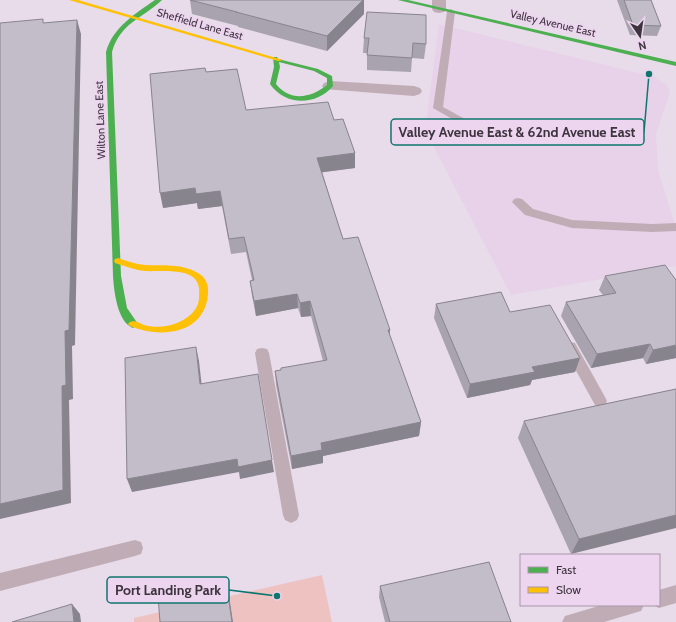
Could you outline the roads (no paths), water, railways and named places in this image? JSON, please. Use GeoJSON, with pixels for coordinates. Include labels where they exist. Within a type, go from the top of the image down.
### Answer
{"type":"FeatureCollection","features":[{"type":"Feature","properties":{"kind":"street","name":"Sheffield Lane East"},"geometry":{"type":"LineString","coordinates":[[72,0],[323,72],[330,77],[330,86]]}},
{"type":"Feature","properties":{"kind":"street","name":"Wilton Lane East"},"geometry":{"type":"LineString","coordinates":[[118,261],[143,268],[178,269],[198,276],[205,292],[203,303],[198,314],[190,321],[172,328],[147,329],[133,323],[128,319],[122,307],[119,289],[109,55],[110,47],[116,35],[159,0]]}},
{"type":"Feature","properties":{"kind":"street","name":"Valley Avenue East"},"geometry":{"type":"LineString","coordinates":[[401,0],[443,7],[676,64]]}},
{"type":"Feature","properties":{"kind":"street"},"geometry":{"type":"LineString","coordinates":[[275,58],[277,67],[273,84],[274,89],[290,98],[309,98],[323,93],[330,86],[414,91]]}},
{"type":"Feature","properties":{"kind":"lane"},"geometry":{"type":"LineString","coordinates":[[443,7],[438,108],[461,121]]}},
{"type":"Feature","properties":{"kind":"lane"},"geometry":{"type":"LineString","coordinates":[[518,202],[529,212],[572,224],[652,228],[676,227]]}},
{"type":"Feature","properties":{"kind":"lane"},"geometry":{"type":"LineString","coordinates":[[562,333],[600,401]]}},
{"type":"Feature","properties":{"kind":"lane"},"geometry":{"type":"LineString","coordinates":[[262,353],[291,515]]}},
{"type":"Feature","properties":{"kind":"lane"},"geometry":{"type":"LineString","coordinates":[[0,582],[135,548]]}},
{"type":"Feature","properties":{"kind":"lane"},"geometry":{"type":"LineString","coordinates":[[660,599],[676,594]]}},
{"type":"Feature","properties":{"kind":"lane"},"geometry":{"type":"LineString","coordinates":[[571,622],[631,606]]}},
{"type":"Feature","properties":{"kind":"place","name":"Valley Avenue East & 62nd Avenue East"},"geometry":{"type":"Point","coordinates":[649,74]}},
{"type":"Feature","properties":{"kind":"place","name":"Port Landing Park"},"geometry":{"type":"Point","coordinates":[277,596]}}]}
